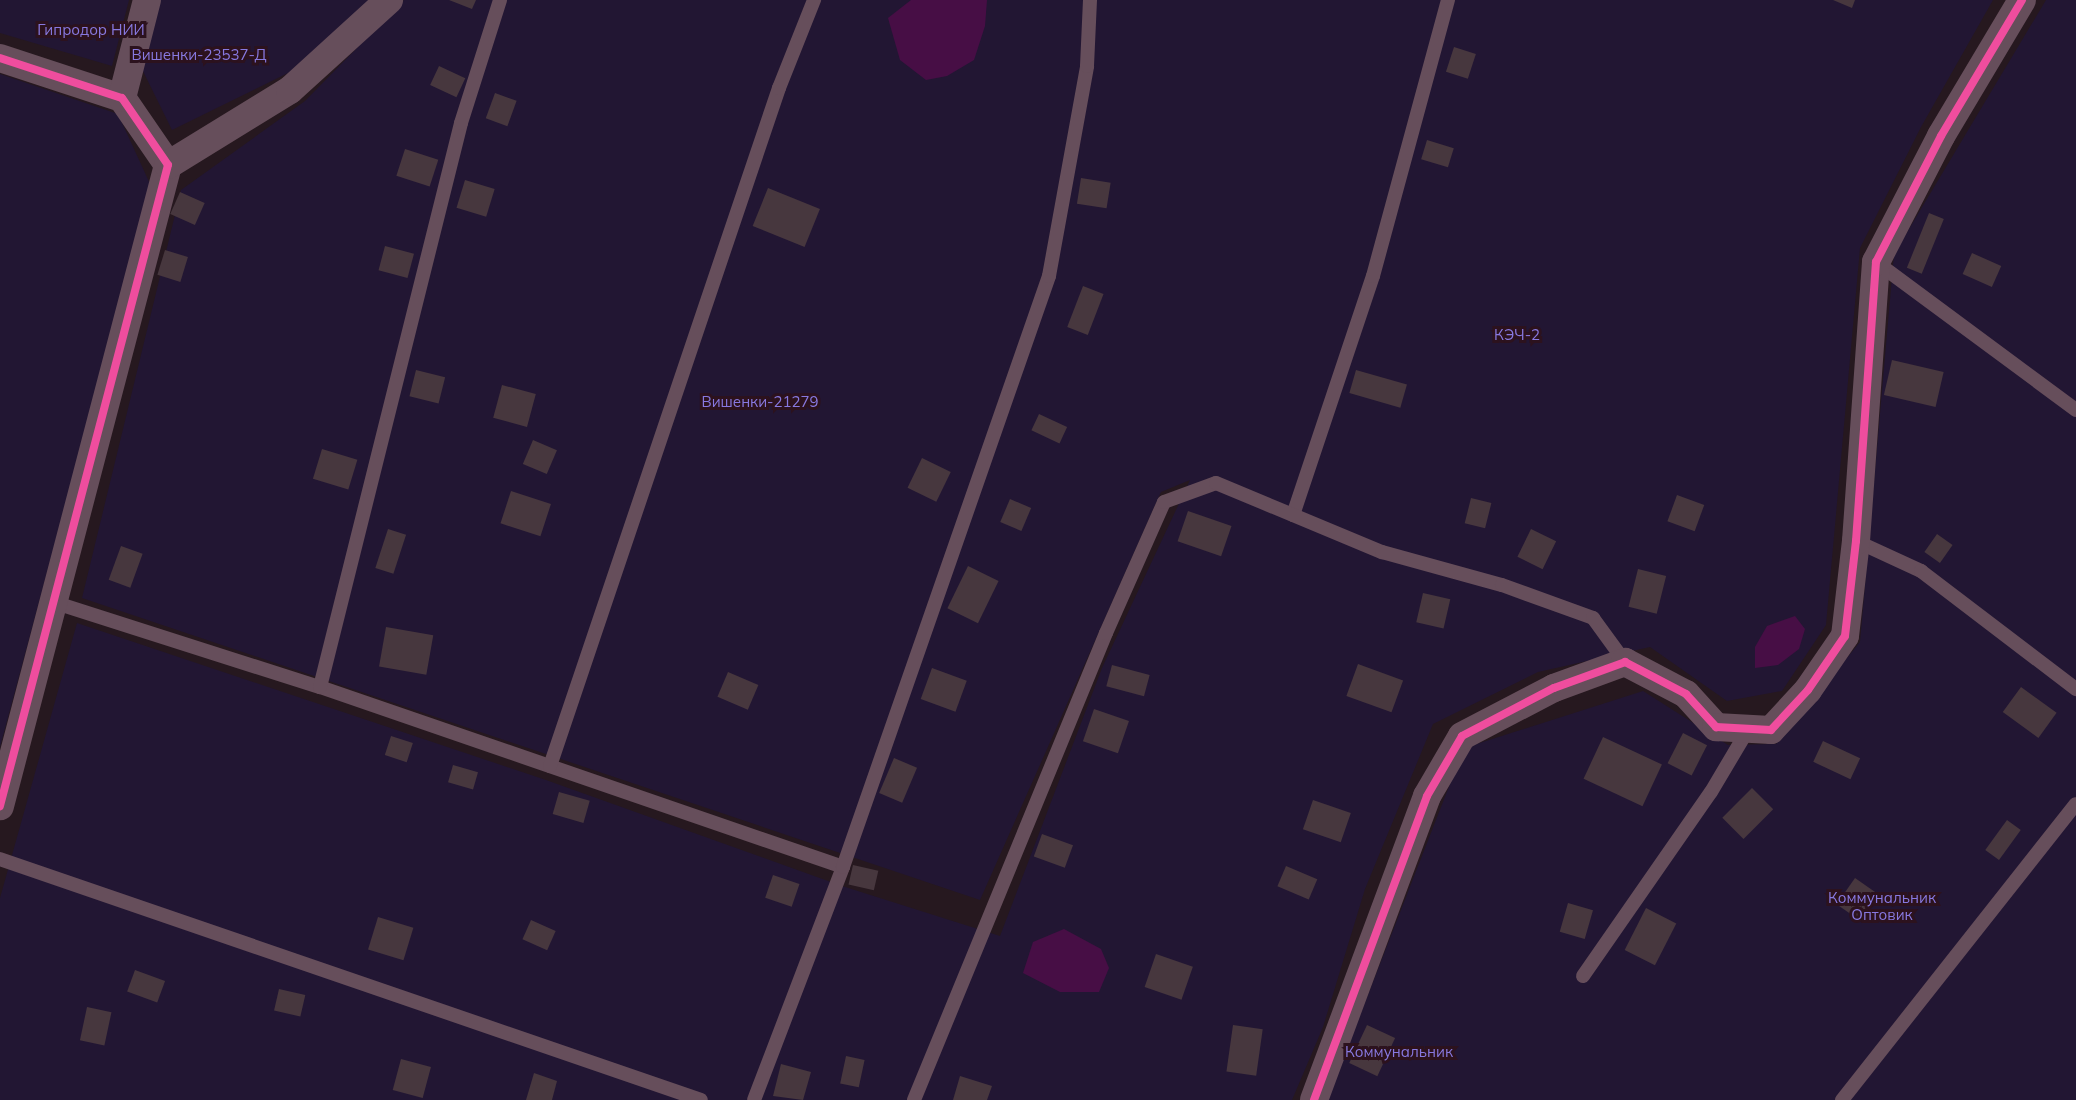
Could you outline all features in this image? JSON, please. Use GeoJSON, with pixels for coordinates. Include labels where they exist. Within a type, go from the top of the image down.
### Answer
{"type":"FeatureCollection","features":[{"type":"Feature","properties":{"kind":"street"},"geometry":{"type":"LineString","coordinates":[[122,98],[147,0]]}},
{"type":"Feature","properties":{"kind":"street"},"geometry":{"type":"LineString","coordinates":[[0,806],[168,165],[291,90],[389,0]]}},
{"type":"Feature","properties":{"kind":"street"},"geometry":{"type":"LineString","coordinates":[[1314,1100],[1427,796],[1462,736],[1554,688],[1625,662],[1686,694],[1716,727],[1771,730],[1808,690],[1845,636],[1856,541],[1876,262],[1941,136],[2022,0]]}},
{"type":"Feature","properties":{"kind":"street"},"geometry":{"type":"LineString","coordinates":[[0,58],[122,98],[168,165]]}},
{"type":"Feature","properties":{"kind":"lane"},"geometry":{"type":"LineString","coordinates":[[320,687],[461,123],[500,0]]}},
{"type":"Feature","properties":{"kind":"lane"},"geometry":{"type":"LineString","coordinates":[[550,766],[779,88],[814,0]]}},
{"type":"Feature","properties":{"kind":"lane"},"geometry":{"type":"LineString","coordinates":[[754,1100],[843,867],[1049,276],[1087,66],[1090,0]]}},
{"type":"Feature","properties":{"kind":"lane"},"geometry":{"type":"LineString","coordinates":[[1293,515],[1373,276],[1448,0]]}},
{"type":"Feature","properties":{"kind":"lane"},"geometry":{"type":"LineString","coordinates":[[1876,262],[2076,410]]}},
{"type":"Feature","properties":{"kind":"lane"},"geometry":{"type":"LineString","coordinates":[[914,1100],[1106,633],[1164,502],[1216,483],[1382,552],[1502,585],[1593,618],[1625,662]]}},
{"type":"Feature","properties":{"kind":"lane"},"geometry":{"type":"LineString","coordinates":[[1856,541],[1921,571],[2076,689]]}},
{"type":"Feature","properties":{"kind":"lane"},"geometry":{"type":"LineString","coordinates":[[53,602],[320,687],[843,867]]}},
{"type":"Feature","properties":{"kind":"lane"},"geometry":{"type":"LineString","coordinates":[[1583,976],[1711,792],[1749,728]]}},
{"type":"Feature","properties":{"kind":"lane"},"geometry":{"type":"LineString","coordinates":[[1842,1100],[2076,804]]}},
{"type":"Feature","properties":{"kind":"lane"},"geometry":{"type":"LineString","coordinates":[[0,859],[701,1100]]}},
{"type":"Feature","properties":{"kind":"green space","name":"Гипродор НИИ"},"geometry":{"type":"Polygon","coordinates":[[[0,0],[129,0],[112,66],[0,33],[0,0]]]}},
{"type":"Feature","properties":{"kind":"green space","name":"Вишенки-23537-Д"},"geometry":{"type":"Polygon","coordinates":[[[156,0],[370,0],[290,72],[172,130],[139,63],[156,0]]]}},
{"type":"Feature","properties":{"kind":"green space"},"geometry":{"type":"Polygon","coordinates":[[[404,0],[1993,0],[1921,127],[1860,248],[1826,625],[1782,691],[1727,701],[1650,647],[1538,672],[1433,724],[1365,889],[1323,1027],[1292,1100],[0,1100],[0,898],[77,623],[546,780],[842,886],[1000,936],[1102,668],[1190,480],[1161,492],[980,900],[82,598],[181,190],[305,101],[404,0]]]}},
{"type":"Feature","properties":{"kind":"green space","name":"Коммунальник Оптовик"},"geometry":{"type":"Polygon","coordinates":[[[2046,0],[2076,0],[2076,1100],[1327,1100],[1464,748],[1643,691],[1728,745],[1776,744],[1860,642],[1894,254],[2046,0]]]}},
{"type":"Feature","properties":{"kind":"green space"},"geometry":{"type":"Polygon","coordinates":[[[0,74],[118,114],[151,186],[0,747],[0,74]]]}},
{"type":"Feature","properties":{"kind":"shaded area"},"geometry":{"type":"Polygon","coordinates":[[[911,0],[987,0],[985,26],[974,60],[947,76],[926,80],[900,60],[888,18],[911,0]]]}},
{"type":"Feature","properties":{"kind":"shaded area"},"geometry":{"type":"Polygon","coordinates":[[[1795,616],[1805,629],[1799,649],[1778,665],[1755,668],[1755,647],[1767,626],[1795,616]]]}},
{"type":"Feature","properties":{"kind":"shaded area"},"geometry":{"type":"Polygon","coordinates":[[[1064,929],[1101,949],[1109,968],[1099,992],[1060,992],[1023,973],[1033,942],[1064,929]]]}},
{"type":"Feature","properties":{"kind":"building"},"geometry":{"type":"Polygon","coordinates":[[[449,0],[476,0],[472,9],[449,0]]]}},
{"type":"Feature","properties":{"kind":"building"},"geometry":{"type":"Polygon","coordinates":[[[1833,0],[1855,0],[1852,8],[1833,0]]]}},
{"type":"Feature","properties":{"kind":"building"},"geometry":{"type":"Polygon","coordinates":[[[1454,47],[1476,54],[1468,79],[1446,72],[1454,47]]]}},
{"type":"Feature","properties":{"kind":"building"},"geometry":{"type":"Polygon","coordinates":[[[439,66],[465,78],[456,97],[430,85],[439,66]]]}},
{"type":"Feature","properties":{"kind":"building"},"geometry":{"type":"Polygon","coordinates":[[[495,93],[517,101],[507,126],[486,118],[495,93]]]}},
{"type":"Feature","properties":{"kind":"building"},"geometry":{"type":"Polygon","coordinates":[[[1427,140],[1454,148],[1448,167],[1421,159],[1427,140]]]}},
{"type":"Feature","properties":{"kind":"building"},"geometry":{"type":"Polygon","coordinates":[[[405,149],[438,160],[430,186],[396,176],[405,149]]]}},
{"type":"Feature","properties":{"kind":"building"},"geometry":{"type":"Polygon","coordinates":[[[1081,178],[1111,183],[1107,208],[1077,204],[1081,178]]]}},
{"type":"Feature","properties":{"kind":"building"},"geometry":{"type":"Polygon","coordinates":[[[465,180],[495,189],[486,217],[457,208],[465,180]]]}},
{"type":"Feature","properties":{"kind":"building"},"geometry":{"type":"Polygon","coordinates":[[[768,188],[820,209],[805,247],[753,226],[768,188]]]}},
{"type":"Feature","properties":{"kind":"building"},"geometry":{"type":"Polygon","coordinates":[[[180,192],[205,203],[195,225],[170,214],[180,192]]]}},
{"type":"Feature","properties":{"kind":"building"},"geometry":{"type":"Polygon","coordinates":[[[1929,213],[1944,219],[1922,274],[1907,268],[1929,213]]]}},
{"type":"Feature","properties":{"kind":"building"},"geometry":{"type":"Polygon","coordinates":[[[385,246],[414,254],[408,278],[379,270],[385,246]]]}},
{"type":"Feature","properties":{"kind":"building"},"geometry":{"type":"Polygon","coordinates":[[[165,250],[188,257],[180,282],[157,275],[165,250]]]}},
{"type":"Feature","properties":{"kind":"building"},"geometry":{"type":"Polygon","coordinates":[[[1972,253],[2001,266],[1992,287],[1963,274],[1972,253]]]}},
{"type":"Feature","properties":{"kind":"building"},"geometry":{"type":"Polygon","coordinates":[[[1083,286],[1104,294],[1088,335],[1067,327],[1083,286]]]}},
{"type":"Feature","properties":{"kind":"building"},"geometry":{"type":"Polygon","coordinates":[[[1892,360],[1944,372],[1936,407],[1884,395],[1892,360]]]}},
{"type":"Feature","properties":{"kind":"building"},"geometry":{"type":"Polygon","coordinates":[[[416,370],[445,377],[439,403],[409,396],[416,370]]]}},
{"type":"Feature","properties":{"kind":"building"},"geometry":{"type":"Polygon","coordinates":[[[1356,370],[1407,385],[1400,408],[1349,393],[1356,370]]]}},
{"type":"Feature","properties":{"kind":"building"},"geometry":{"type":"Polygon","coordinates":[[[502,385],[536,394],[527,427],[493,418],[502,385]]]}},
{"type":"Feature","properties":{"kind":"building"},"geometry":{"type":"Polygon","coordinates":[[[1039,414],[1067,427],[1059,443],[1031,430],[1039,414]]]}},
{"type":"Feature","properties":{"kind":"building"},"geometry":{"type":"Polygon","coordinates":[[[533,440],[557,450],[547,474],[523,464],[533,440]]]}},
{"type":"Feature","properties":{"kind":"building"},"geometry":{"type":"Polygon","coordinates":[[[322,449],[357,460],[348,489],[313,479],[322,449]]]}},
{"type":"Feature","properties":{"kind":"building"},"geometry":{"type":"Polygon","coordinates":[[[922,458],[951,472],[936,502],[908,488],[922,458]]]}},
{"type":"Feature","properties":{"kind":"building"},"geometry":{"type":"Polygon","coordinates":[[[511,491],[551,504],[540,536],[500,523],[511,491]]]}},
{"type":"Feature","properties":{"kind":"building"},"geometry":{"type":"Polygon","coordinates":[[[1677,495],[1704,505],[1695,531],[1667,521],[1677,495]]]}},
{"type":"Feature","properties":{"kind":"building"},"geometry":{"type":"Polygon","coordinates":[[[1471,498],[1491,503],[1485,528],[1465,523],[1471,498]]]}},
{"type":"Feature","properties":{"kind":"building"},"geometry":{"type":"Polygon","coordinates":[[[1010,499],[1031,508],[1021,531],[1000,522],[1010,499]]]}},
{"type":"Feature","properties":{"kind":"building"},"geometry":{"type":"Polygon","coordinates":[[[1188,511],[1231,526],[1221,556],[1178,541],[1188,511]]]}},
{"type":"Feature","properties":{"kind":"building"},"geometry":{"type":"Polygon","coordinates":[[[388,529],[406,535],[393,574],[375,568],[388,529]]]}},
{"type":"Feature","properties":{"kind":"building"},"geometry":{"type":"Polygon","coordinates":[[[1531,529],[1556,541],[1543,569],[1517,557],[1531,529]]]}},
{"type":"Feature","properties":{"kind":"building"},"geometry":{"type":"Polygon","coordinates":[[[1937,534],[1953,545],[1940,563],[1924,552],[1937,534]]]}},
{"type":"Feature","properties":{"kind":"building"},"geometry":{"type":"Polygon","coordinates":[[[121,546],[143,554],[130,588],[109,580],[121,546]]]}},
{"type":"Feature","properties":{"kind":"building"},"geometry":{"type":"Polygon","coordinates":[[[968,566],[999,581],[978,623],[947,608],[968,566]]]}},
{"type":"Feature","properties":{"kind":"building"},"geometry":{"type":"Polygon","coordinates":[[[1638,569],[1666,576],[1657,614],[1629,607],[1638,569]]]}},
{"type":"Feature","properties":{"kind":"building"},"geometry":{"type":"Polygon","coordinates":[[[1423,593],[1450,599],[1444,629],[1416,622],[1423,593]]]}},
{"type":"Feature","properties":{"kind":"building"},"geometry":{"type":"Polygon","coordinates":[[[386,627],[433,635],[426,675],[379,666],[386,627]]]}},
{"type":"Feature","properties":{"kind":"building"},"geometry":{"type":"Polygon","coordinates":[[[1358,664],[1403,680],[1391,712],[1346,696],[1358,664]]]}},
{"type":"Feature","properties":{"kind":"building"},"geometry":{"type":"Polygon","coordinates":[[[1112,665],[1150,675],[1144,696],[1106,686],[1112,665]]]}},
{"type":"Feature","properties":{"kind":"building"},"geometry":{"type":"Polygon","coordinates":[[[932,668],[967,681],[955,712],[921,699],[932,668]]]}},
{"type":"Feature","properties":{"kind":"building"},"geometry":{"type":"Polygon","coordinates":[[[728,672],[758,685],[748,710],[717,697],[728,672]]]}},
{"type":"Feature","properties":{"kind":"building"},"geometry":{"type":"Polygon","coordinates":[[[2021,687],[2057,713],[2038,738],[2003,712],[2021,687]]]}},
{"type":"Feature","properties":{"kind":"building"},"geometry":{"type":"Polygon","coordinates":[[[1094,709],[1129,721],[1118,753],[1083,741],[1094,709]]]}},
{"type":"Feature","properties":{"kind":"building"},"geometry":{"type":"Polygon","coordinates":[[[1683,733],[1707,745],[1692,776],[1668,763],[1683,733]]]}},
{"type":"Feature","properties":{"kind":"building"},"geometry":{"type":"Polygon","coordinates":[[[391,736],[413,743],[407,762],[385,755],[391,736]]]}},
{"type":"Feature","properties":{"kind":"building"},"geometry":{"type":"Polygon","coordinates":[[[1603,737],[1662,764],[1642,806],[1584,779],[1603,737]]]}},
{"type":"Feature","properties":{"kind":"building"},"geometry":{"type":"Polygon","coordinates":[[[1823,741],[1860,758],[1850,779],[1813,762],[1823,741]]]}},
{"type":"Feature","properties":{"kind":"building"},"geometry":{"type":"Polygon","coordinates":[[[894,758],[917,768],[902,803],[879,793],[894,758]]]}},
{"type":"Feature","properties":{"kind":"building"},"geometry":{"type":"Polygon","coordinates":[[[453,765],[478,772],[473,789],[448,782],[453,765]]]}},
{"type":"Feature","properties":{"kind":"building"},"geometry":{"type":"Polygon","coordinates":[[[1752,788],[1773,809],[1744,839],[1722,818],[1752,788]]]}},
{"type":"Feature","properties":{"kind":"building"},"geometry":{"type":"Polygon","coordinates":[[[559,792],[590,801],[583,823],[553,814],[559,792]]]}},
{"type":"Feature","properties":{"kind":"building"},"geometry":{"type":"Polygon","coordinates":[[[1313,800],[1351,813],[1341,842],[1303,829],[1313,800]]]}},
{"type":"Feature","properties":{"kind":"building"},"geometry":{"type":"Polygon","coordinates":[[[2007,820],[2021,830],[1999,860],[1985,850],[2007,820]]]}},
{"type":"Feature","properties":{"kind":"building"},"geometry":{"type":"Polygon","coordinates":[[[1042,834],[1073,845],[1065,868],[1034,857],[1042,834]]]}},
{"type":"Feature","properties":{"kind":"building"},"geometry":{"type":"Polygon","coordinates":[[[853,865],[878,871],[874,890],[849,884],[853,865]]]}},
{"type":"Feature","properties":{"kind":"building"},"geometry":{"type":"Polygon","coordinates":[[[1286,866],[1317,879],[1309,900],[1277,886],[1286,866]]]}},
{"type":"Feature","properties":{"kind":"building"},"geometry":{"type":"Polygon","coordinates":[[[773,875],[799,884],[792,907],[765,898],[773,875]]]}},
{"type":"Feature","properties":{"kind":"building"},"geometry":{"type":"Polygon","coordinates":[[[1855,878],[1878,894],[1860,920],[1837,904],[1855,878]]]}},
{"type":"Feature","properties":{"kind":"building"},"geometry":{"type":"Polygon","coordinates":[[[1568,903],[1593,910],[1585,939],[1560,932],[1568,903]]]}},
{"type":"Feature","properties":{"kind":"building"},"geometry":{"type":"Polygon","coordinates":[[[1646,908],[1676,923],[1655,965],[1625,950],[1646,908]]]}},
{"type":"Feature","properties":{"kind":"building"},"geometry":{"type":"Polygon","coordinates":[[[378,917],[413,928],[403,960],[368,950],[378,917]]]}},
{"type":"Feature","properties":{"kind":"building"},"geometry":{"type":"Polygon","coordinates":[[[531,920],[556,931],[547,950],[522,939],[531,920]]]}},
{"type":"Feature","properties":{"kind":"building"},"geometry":{"type":"Polygon","coordinates":[[[1156,954],[1193,967],[1181,1000],[1145,987],[1156,954]]]}},
{"type":"Feature","properties":{"kind":"building"},"geometry":{"type":"Polygon","coordinates":[[[135,970],[165,981],[157,1003],[127,992],[135,970]]]}},
{"type":"Feature","properties":{"kind":"building"},"geometry":{"type":"Polygon","coordinates":[[[279,989],[305,995],[300,1017],[274,1010],[279,989]]]}},
{"type":"Feature","properties":{"kind":"building"},"geometry":{"type":"Polygon","coordinates":[[[87,1007],[111,1012],[104,1045],[80,1040],[87,1007]]]}},
{"type":"Feature","properties":{"kind":"building"},"geometry":{"type":"Polygon","coordinates":[[[1233,1025],[1263,1029],[1256,1076],[1226,1072],[1233,1025]]]}},
{"type":"Feature","properties":{"kind":"building"},"geometry":{"type":"Polygon","coordinates":[[[1367,1025],[1395,1038],[1377,1076],[1349,1063],[1367,1025]]]}},
{"type":"Feature","properties":{"kind":"building"},"geometry":{"type":"Polygon","coordinates":[[[846,1056],[865,1060],[859,1087],[840,1083],[846,1056]]]}},
{"type":"Feature","properties":{"kind":"building"},"geometry":{"type":"Polygon","coordinates":[[[401,1059],[431,1067],[423,1098],[393,1090],[401,1059]]]}},
{"type":"Feature","properties":{"kind":"building"},"geometry":{"type":"Polygon","coordinates":[[[781,1064],[811,1072],[803,1100],[773,1096],[781,1064]]]}},
{"type":"Feature","properties":{"kind":"building"},"geometry":{"type":"Polygon","coordinates":[[[534,1073],[557,1081],[552,1100],[526,1100],[534,1073]]]}},
{"type":"Feature","properties":{"kind":"building"},"geometry":{"type":"Polygon","coordinates":[[[960,1076],[992,1086],[987,1100],[953,1100],[960,1076]]]}},
{"type":"Feature","properties":{"kind":"cycle path"},"geometry":{"type":"LineString","coordinates":[[1314,1100],[1427,796],[1462,736],[1554,688],[1625,662],[1686,694],[1716,727],[1771,730],[1808,690],[1845,636],[1856,541],[1876,262],[1941,136],[2022,0]]}},
{"type":"Feature","properties":{"kind":"cycle path"},"geometry":{"type":"LineString","coordinates":[[0,58],[122,98],[168,165],[0,806]]}},
{"type":"Feature","properties":{"kind":"park label","name":"КЭЧ-2"},"geometry":{"type":"Point","coordinates":[1517,335]}},
{"type":"Feature","properties":{"kind":"park label","name":"Вишенки-21279"},"geometry":{"type":"Point","coordinates":[760,402]}},
{"type":"Feature","properties":{"kind":"park label","name":"Коммунальник"},"geometry":{"type":"Point","coordinates":[1399,1052]}}]}
